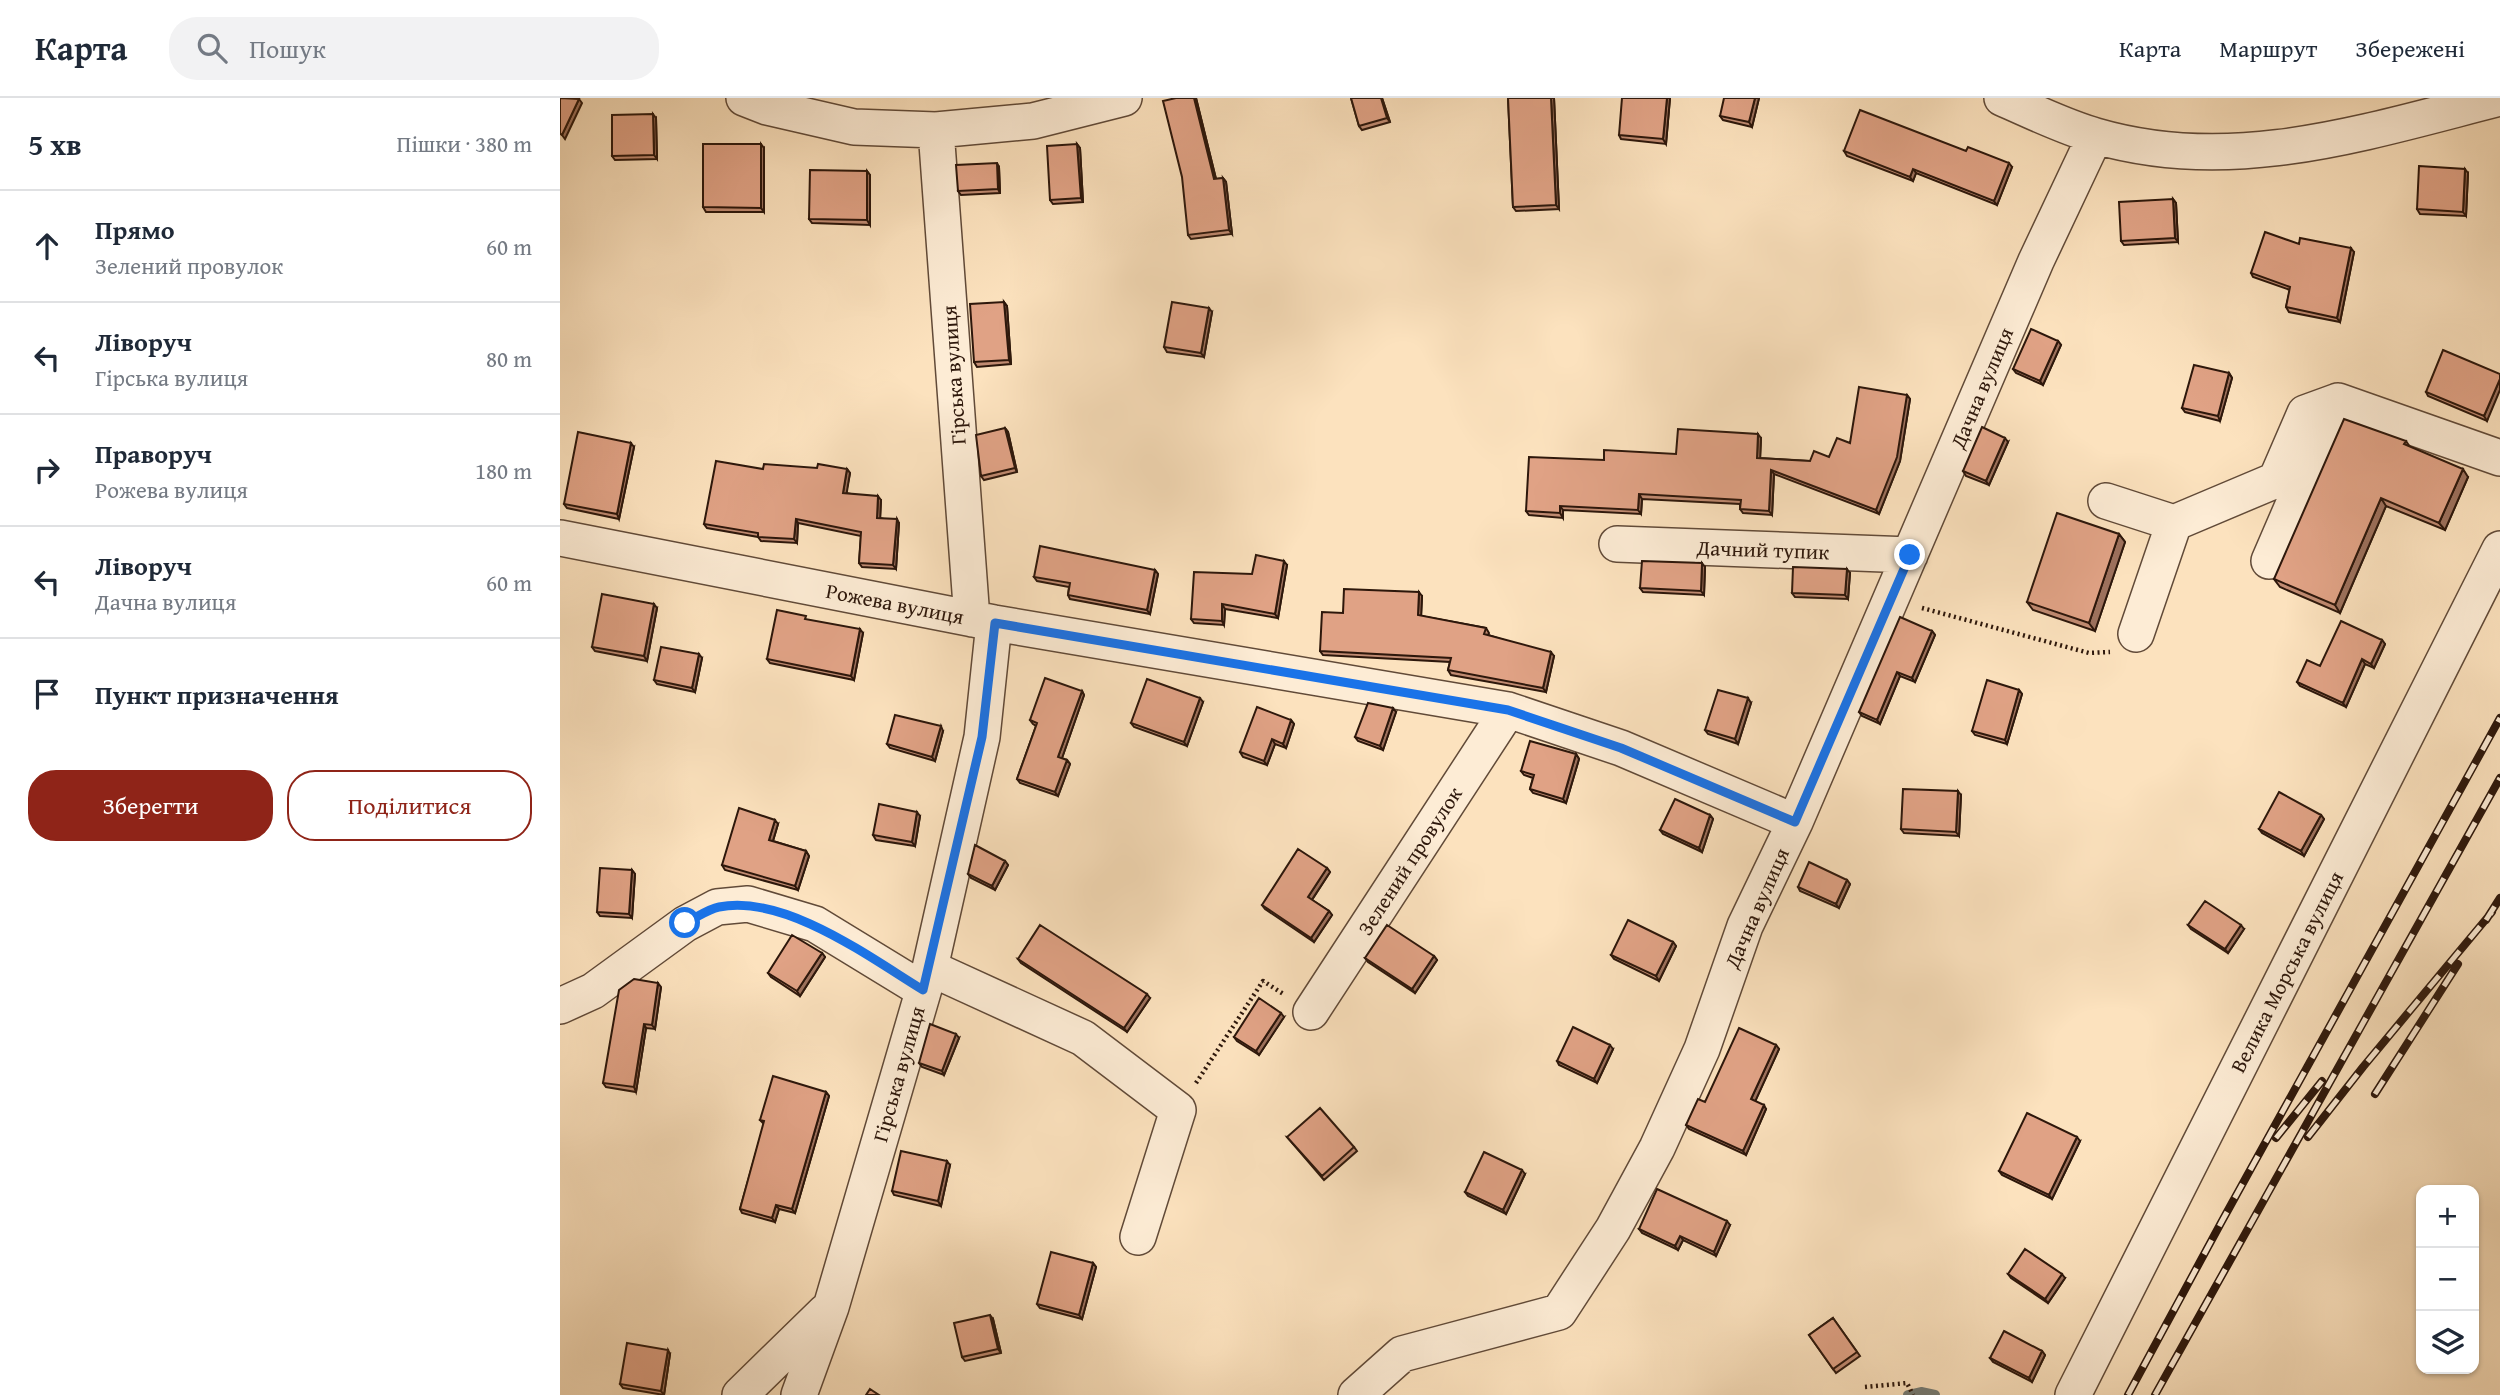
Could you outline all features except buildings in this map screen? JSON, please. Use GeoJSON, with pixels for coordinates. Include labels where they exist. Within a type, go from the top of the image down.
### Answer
{"type":"FeatureCollection","features":[{"type":"Feature","properties":{"kind":"street"},"geometry":{"type":"LineString","coordinates":[[744,98],[766,107],[854,127],[936,130],[1033,121],[1124,98]]}},
{"type":"Feature","properties":{"kind":"street"},"geometry":{"type":"LineString","coordinates":[[2001,98],[2095,136],[2183,153],[2273,150],[2368,132],[2429,106],[2500,98]]}},
{"type":"Feature","properties":{"kind":"street","name":"Гірська вулиця"},"geometry":{"type":"LineString","coordinates":[[799,1395],[831,1307],[926,979],[982,737],[984,621],[936,130]]}},
{"type":"Feature","properties":{"kind":"street","name":"Дачна вулиця"},"geometry":{"type":"LineString","coordinates":[[1356,1395],[1402,1354],[1559,1312],[1613,1229],[1657,1147],[1702,1049],[1745,926],[1795,822],[2036,261],[2095,136]]}},
{"type":"Feature","properties":{"kind":"street"},"geometry":{"type":"LineString","coordinates":[[2269,561],[2338,401]]}},
{"type":"Feature","properties":{"kind":"street"},"geometry":{"type":"LineString","coordinates":[[2106,501],[2174,523],[2276,480],[2305,413],[2338,401],[2500,458]]}},
{"type":"Feature","properties":{"kind":"street"},"geometry":{"type":"LineString","coordinates":[[2136,634],[2174,523]]}},
{"type":"Feature","properties":{"kind":"street","name":"Рожева вулиця"},"geometry":{"type":"LineString","coordinates":[[560,538],[984,621],[1508,710],[1621,748],[1795,822]]}},
{"type":"Feature","properties":{"kind":"street","name":"Дачний тупик"},"geometry":{"type":"LineString","coordinates":[[1617,544],[1910,555]]}},
{"type":"Feature","properties":{"kind":"street","name":"Велика Морська вулиця"},"geometry":{"type":"LineString","coordinates":[[2073,1395],[2500,549]]}},
{"type":"Feature","properties":{"kind":"street","name":"Зелений провулок"},"geometry":{"type":"LineString","coordinates":[[1311,1012],[1508,710]]}},
{"type":"Feature","properties":{"kind":"street"},"geometry":{"type":"LineString","coordinates":[[560,1006],[593,991],[685,923],[717,907],[748,904],[815,923],[926,979],[1083,1038],[1178,1110],[1138,1237]]}},
{"type":"Feature","properties":{"kind":"street"},"geometry":{"type":"LineString","coordinates":[[740,1395],[831,1307]]}},
{"type":"Feature","properties":{"kind":"path"},"geometry":{"type":"LineString","coordinates":[[1947,615],[2089,653]]}},
{"type":"Feature","properties":{"kind":"path"},"geometry":{"type":"LineString","coordinates":[[1178,1110],[1263,981]]}},
{"type":"Feature","properties":{"kind":"path"},"geometry":{"type":"LineString","coordinates":[[1865,1387],[1907,1384],[1913,1395]]}},
{"type":"Feature","properties":{"kind":"waterway"},"geometry":{"type":"LineString","coordinates":[[1908,1395],[1921,1392],[1935,1395]]}},
{"type":"Feature","properties":{"kind":"railway"},"geometry":{"type":"LineString","coordinates":[[2128,1395],[2500,718]]}},
{"type":"Feature","properties":{"kind":"railway"},"geometry":{"type":"LineString","coordinates":[[2155,1395],[2500,778]]}},
{"type":"Feature","properties":{"kind":"railway"},"geometry":{"type":"LineString","coordinates":[[2486,920],[2500,898]]}},
{"type":"Feature","properties":{"kind":"railway"},"geometry":{"type":"LineString","coordinates":[[2308,1137],[2492,912]]}},
{"type":"Feature","properties":{"kind":"railway"},"geometry":{"type":"LineString","coordinates":[[2375,1094],[2458,964]]}},
{"type":"Feature","properties":{"kind":"railway"},"geometry":{"type":"LineString","coordinates":[[2276,1138],[2322,1081]]}},
{"type":"Feature","properties":{"kind":"route"},"geometry":{"type":"LineString","coordinates":[[685,923],[717,907],[748,904],[815,923],[923,990],[982,737],[995,623],[1508,710],[1621,748],[1795,822],[1910,555]]}}]}
